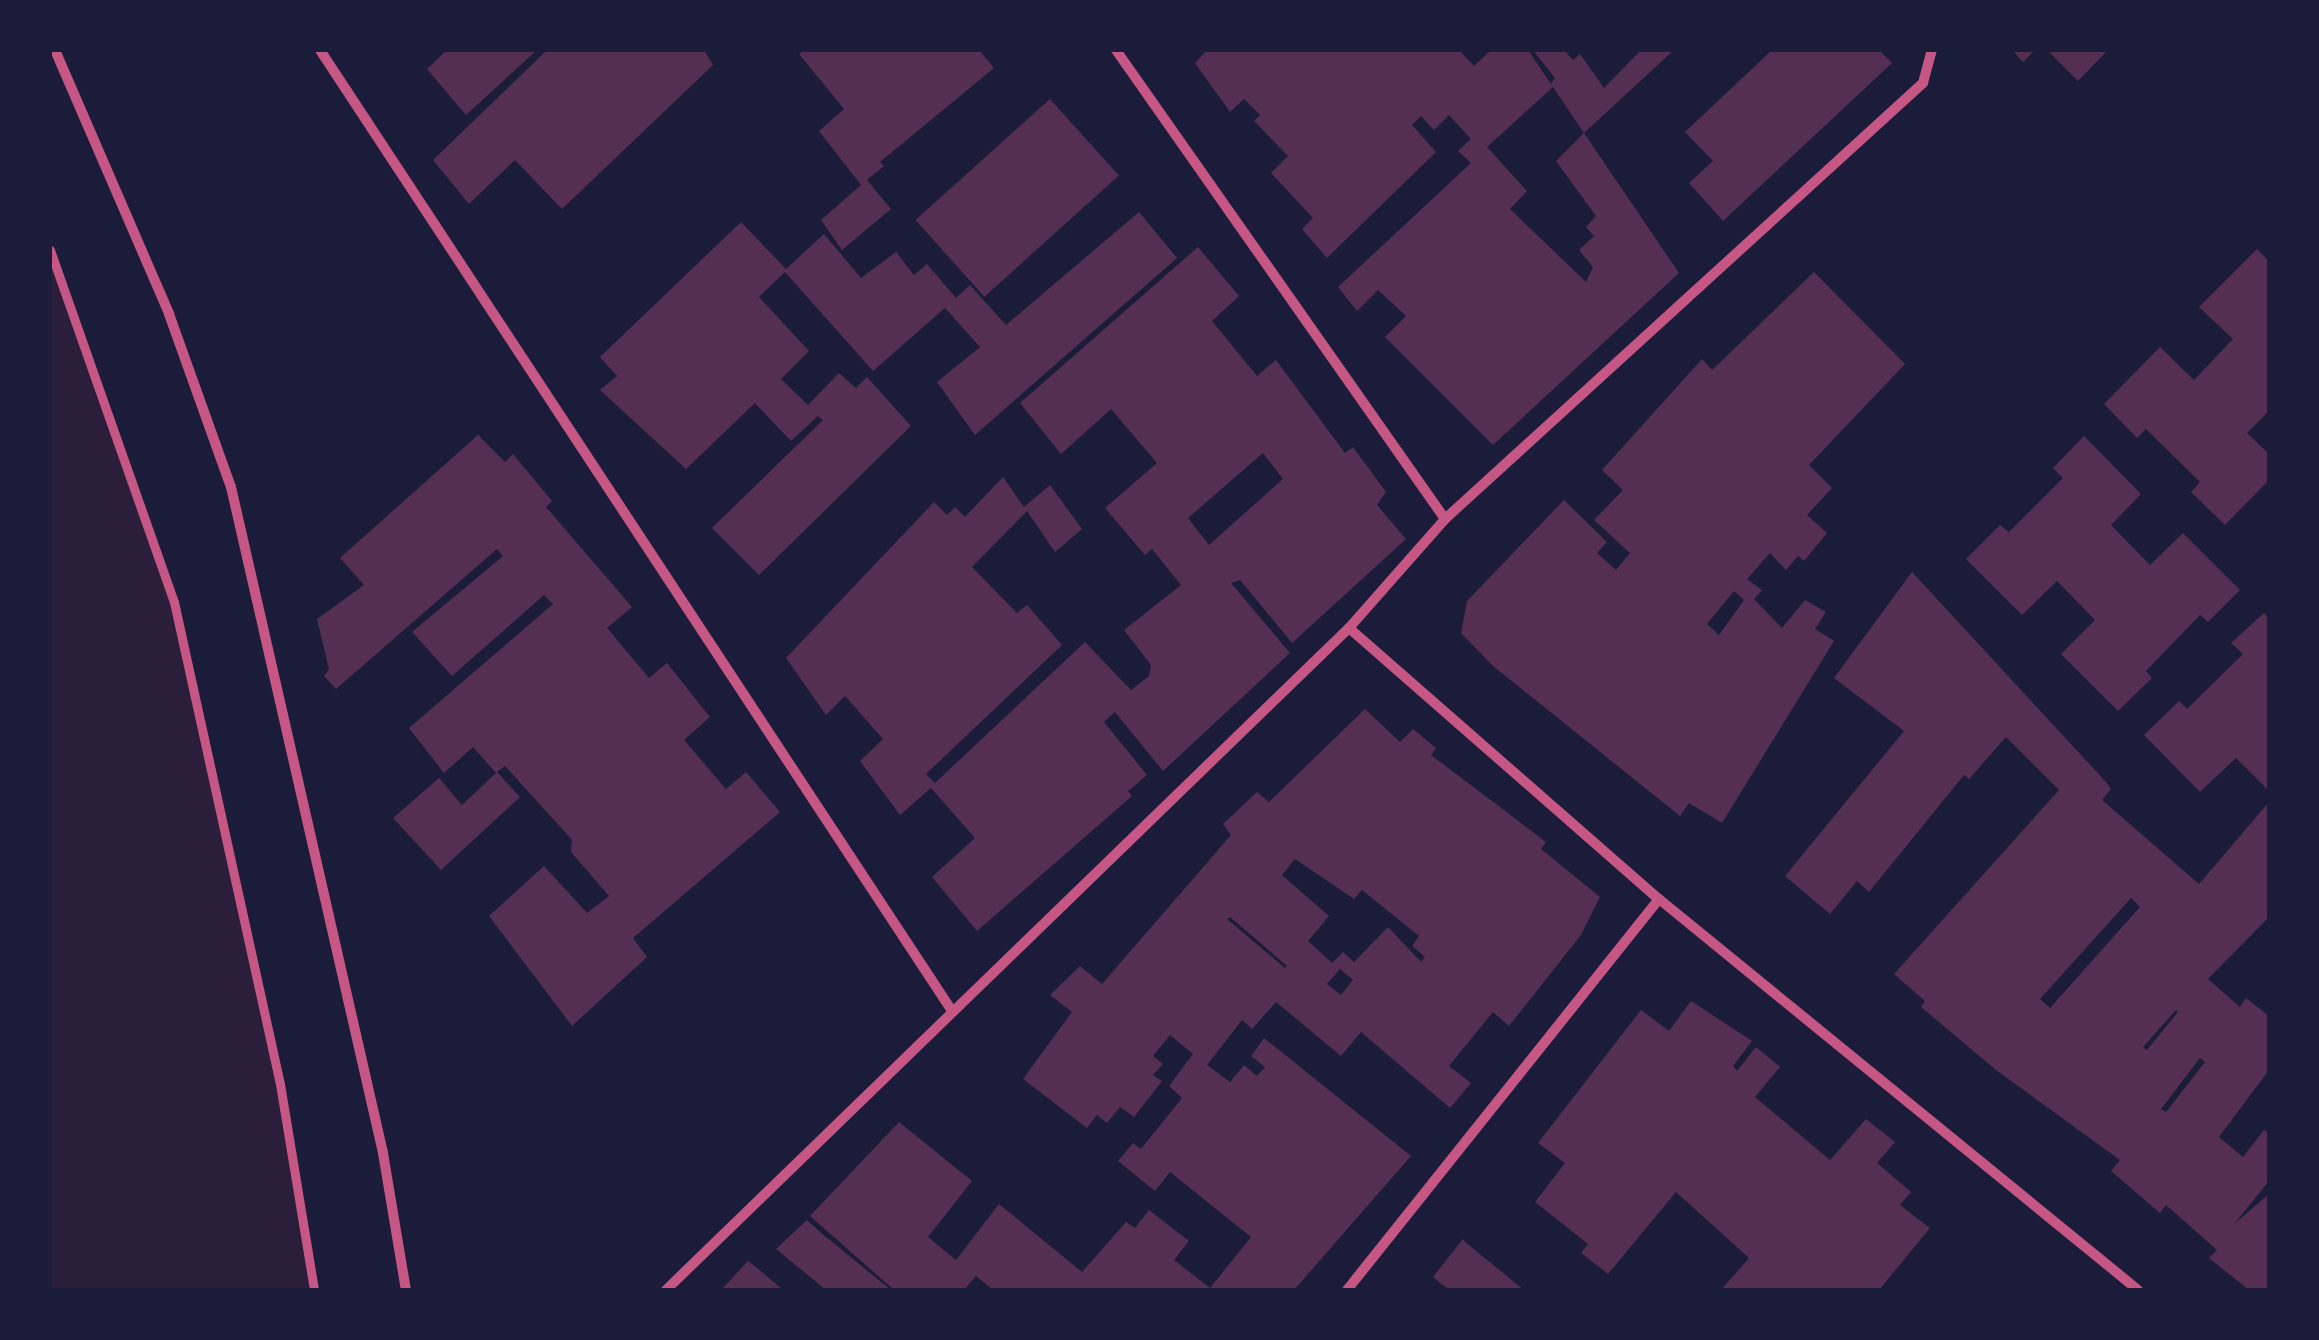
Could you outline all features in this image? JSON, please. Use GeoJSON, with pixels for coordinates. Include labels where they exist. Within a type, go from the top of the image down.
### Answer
{"type":"FeatureCollection","features":[{"type":"Feature","properties":{"kind":"street"},"geometry":{"type":"LineString","coordinates":[[55,50],[170,314],[231,486],[375,1116],[406,1290]]}},
{"type":"Feature","properties":{"kind":"street"},"geometry":{"type":"LineString","coordinates":[[320,50],[950,1008]]}},
{"type":"Feature","properties":{"kind":"street"},"geometry":{"type":"LineString","coordinates":[[1116,50],[1445,519]]}},
{"type":"Feature","properties":{"kind":"street"},"geometry":{"type":"LineString","coordinates":[[666,1290],[950,1008],[1349,628],[1445,519],[1923,83],[1933,55]]}},
{"type":"Feature","properties":{"kind":"street"},"geometry":{"type":"LineString","coordinates":[[50,250],[174,602],[280,1084],[314,1290]]}},
{"type":"Feature","properties":{"kind":"street"},"geometry":{"type":"LineString","coordinates":[[1349,628],[1659,899],[2138,1290]]}},
{"type":"Feature","properties":{"kind":"street"},"geometry":{"type":"LineString","coordinates":[[1347,1290],[1659,899]]}},
{"type":"Feature","properties":{"kind":"shaded area"},"geometry":{"type":"Polygon","coordinates":[[[50,250],[174,602],[280,1084],[314,1290],[50,1290],[50,250]]]}},
{"type":"Feature","properties":{"kind":"building"},"geometry":{"type":"Polygon","coordinates":[[[447,50],[537,50],[466,115],[427,69],[447,50]]]}},
{"type":"Feature","properties":{"kind":"building"},"geometry":{"type":"Polygon","coordinates":[[[547,50],[704,50],[713,65],[562,209],[515,160],[469,204],[433,160],[547,50]]]}},
{"type":"Feature","properties":{"kind":"building"},"geometry":{"type":"Polygon","coordinates":[[[805,50],[979,50],[994,68],[880,162],[884,166],[867,180],[891,209],[842,250],[821,220],[861,185],[819,131],[844,109],[799,54],[805,50]]]}},
{"type":"Feature","properties":{"kind":"building"},"geometry":{"type":"Polygon","coordinates":[[[1207,50],[1459,50],[1474,66],[1491,50],[1528,50],[1551,84],[1555,78],[1533,50],[1564,50],[1573,60],[1580,54],[1604,88],[1641,50],[1674,50],[1584,133],[1679,273],[1493,445],[1385,337],[1406,316],[1378,290],[1357,311],[1338,287],[1471,163],[1458,151],[1471,139],[1449,115],[1434,130],[1421,116],[1412,125],[1436,152],[1327,258],[1302,229],[1313,218],[1271,173],[1288,156],[1254,121],[1260,115],[1244,99],[1230,112],[1195,63],[1207,50]],[[1553,87],[1487,147],[1527,191],[1510,209],[1586,282],[1593,267],[1579,250],[1594,236],[1586,227],[1596,216],[1556,161],[1584,133],[1553,87]]]}},
{"type":"Feature","properties":{"kind":"building"},"geometry":{"type":"Polygon","coordinates":[[[1772,50],[1879,50],[1892,63],[1723,221],[1689,183],[1713,161],[1685,132],[1772,50]]]}},
{"type":"Feature","properties":{"kind":"building"},"geometry":{"type":"Polygon","coordinates":[[[2012,50],[2035,50],[2023,62],[2012,50]]]}},
{"type":"Feature","properties":{"kind":"building"},"geometry":{"type":"Polygon","coordinates":[[[2047,50],[2108,50],[2078,81],[2047,50]]]}},
{"type":"Feature","properties":{"kind":"building"},"geometry":{"type":"Polygon","coordinates":[[[1050,99],[1119,176],[984,297],[915,220],[1050,99]]]}},
{"type":"Feature","properties":{"kind":"building"},"geometry":{"type":"Polygon","coordinates":[[[1139,212],[1177,258],[975,435],[937,382],[980,347],[945,308],[873,371],[785,272],[759,297],[809,351],[781,379],[808,405],[839,373],[856,388],[867,377],[911,426],[759,575],[712,528],[823,420],[818,416],[791,441],[755,403],[686,469],[600,390],[617,376],[600,357],[741,222],[786,269],[824,234],[861,278],[896,252],[914,275],[927,264],[956,298],[970,285],[1006,325],[1139,212]]]}},
{"type":"Feature","properties":{"kind":"building"},"geometry":{"type":"Polygon","coordinates":[[[1198,247],[1239,296],[1212,321],[1257,376],[1276,360],[1345,453],[1353,447],[1386,492],[1377,505],[1406,539],[1292,643],[1240,580],[1231,583],[1290,653],[1163,771],[1115,712],[1104,722],[1147,775],[1128,791],[1132,796],[977,931],[932,877],[975,838],[931,788],[900,815],[860,761],[883,739],[845,696],[826,715],[786,658],[934,502],[947,515],[955,507],[965,517],[1003,477],[1024,507],[1050,485],[1082,529],[1055,552],[1027,511],[972,567],[1017,613],[1027,605],[1062,645],[926,774],[935,783],[1085,642],[1131,690],[1149,676],[1151,665],[1124,630],[1181,585],[1152,549],[1145,555],[1105,508],[1157,463],[1111,409],[1061,454],[1020,403],[1198,247]],[[1263,453],[1188,518],[1209,545],[1283,479],[1263,453]]]}},
{"type":"Feature","properties":{"kind":"building"},"geometry":{"type":"Polygon","coordinates":[[[2257,249],[2269,261],[2269,411],[2247,433],[2269,454],[2269,480],[2225,525],[2191,492],[2200,482],[2146,429],[2137,438],[2104,404],[2160,347],[2194,380],[2233,339],[2199,307],[2257,249]]]}},
{"type":"Feature","properties":{"kind":"building"},"geometry":{"type":"Polygon","coordinates":[[[1814,272],[1905,364],[1809,465],[1832,488],[1807,515],[1827,533],[1804,561],[1798,556],[1786,570],[1770,553],[1747,579],[1762,590],[1754,599],[1782,628],[1805,600],[1826,612],[1815,629],[1834,641],[1722,823],[1689,803],[1680,816],[1493,666],[1461,633],[1467,601],[1564,500],[1607,542],[1597,553],[1616,570],[1630,553],[1594,520],[1623,490],[1602,470],[1702,359],[1712,370],[1814,272]],[[1734,591],[1707,624],[1719,635],[1744,600],[1734,591]]]}},
{"type":"Feature","properties":{"kind":"building"},"geometry":{"type":"Polygon","coordinates":[[[478,435],[505,462],[513,454],[552,501],[546,507],[632,607],[607,628],[649,678],[667,663],[710,717],[684,740],[726,789],[746,772],[780,812],[633,938],[647,957],[572,1026],[489,916],[544,866],[587,913],[609,896],[571,852],[572,840],[505,766],[497,772],[520,797],[441,870],[393,818],[439,778],[462,805],[496,773],[473,747],[444,773],[409,728],[553,604],[544,595],[452,676],[412,632],[503,556],[497,549],[336,689],[324,676],[329,669],[317,619],[364,585],[340,558],[478,435]]]}},
{"type":"Feature","properties":{"kind":"building"},"geometry":{"type":"Polygon","coordinates":[[[2084,436],[2141,494],[2111,525],[2150,565],[2183,533],[2240,590],[2208,622],[2200,615],[2146,671],[2152,678],[2118,711],[2061,654],[2095,620],[2057,581],[2022,615],[1966,559],[2000,525],[2009,532],[2063,478],[2053,468],[2084,436]]]}},
{"type":"Feature","properties":{"kind":"building"},"geometry":{"type":"Polygon","coordinates":[[[1912,572],[2106,782],[2111,789],[2102,800],[2199,884],[2269,802],[2269,917],[2208,979],[2240,1007],[2246,998],[2269,1016],[2269,1070],[2219,1137],[2243,1157],[2264,1130],[2269,1133],[2269,1181],[2234,1224],[2269,1194],[2269,1290],[2249,1290],[2209,1258],[2217,1250],[2166,1205],[2160,1213],[2111,1171],[2120,1160],[1996,1070],[1921,1007],[1925,1001],[1894,974],[2059,790],[2006,737],[1969,779],[1964,775],[1869,892],[1857,881],[1830,914],[1785,876],[1904,731],[1834,678],[1912,572]],[[2131,898],[2040,999],[2050,1008],[2140,907],[2131,898]],[[2176,1010],[2143,1047],[2147,1050],[2176,1010]],[[2200,1058],[2161,1109],[2166,1112],[2205,1062],[2200,1058]]]}},
{"type":"Feature","properties":{"kind":"building"},"geometry":{"type":"Polygon","coordinates":[[[2264,613],[2269,618],[2269,791],[2236,758],[2200,792],[2144,735],[2179,701],[2187,709],[2243,654],[2231,643],[2264,613]]]}},
{"type":"Feature","properties":{"kind":"building"},"geometry":{"type":"Polygon","coordinates":[[[1365,709],[1400,742],[1413,729],[1436,748],[1431,755],[1546,842],[1541,849],[1600,897],[1581,935],[1509,1026],[1493,1012],[1449,1066],[1471,1083],[1450,1108],[1361,1032],[1341,1056],[1276,1002],[1252,1029],[1242,1020],[1207,1065],[1230,1082],[1244,1065],[1257,1076],[1265,1067],[1251,1056],[1264,1038],[1411,1156],[1294,1290],[993,1290],[976,1276],[964,1290],[894,1290],[810,1216],[899,1122],[972,1181],[928,1237],[956,1260],[999,1204],[1082,1272],[1126,1222],[1135,1228],[1149,1210],[1189,1241],[1174,1260],[1210,1288],[1251,1237],[1170,1172],[1155,1191],[1118,1161],[1133,1143],[1141,1149],[1182,1098],[1169,1086],[1193,1054],[1170,1035],[1153,1056],[1163,1064],[1153,1075],[1162,1081],[1134,1117],[1120,1107],[1107,1123],[1097,1115],[1087,1128],[1023,1079],[1072,1012],[1050,995],[1080,966],[1102,984],[1231,835],[1223,824],[1257,792],[1269,802],[1365,709]],[[1295,859],[1282,875],[1329,916],[1308,941],[1332,963],[1343,952],[1354,962],[1388,927],[1421,962],[1425,957],[1412,946],[1419,936],[1362,890],[1354,899],[1295,859]],[[1230,917],[1227,919],[1285,968],[1287,966],[1230,917]],[[1340,969],[1327,984],[1341,995],[1353,980],[1340,969]]]}},
{"type":"Feature","properties":{"kind":"building"},"geometry":{"type":"Polygon","coordinates":[[[1691,1001],[1752,1041],[1733,1066],[1737,1071],[1756,1047],[1780,1067],[1755,1097],[1830,1160],[1866,1119],[1895,1142],[1877,1163],[1911,1192],[1900,1205],[1930,1228],[1879,1290],[1721,1290],[1749,1258],[1676,1192],[1608,1274],[1581,1253],[1588,1244],[1535,1202],[1565,1163],[1538,1143],[1641,1010],[1669,1031],[1691,1001]]]}},
{"type":"Feature","properties":{"kind":"building"},"geometry":{"type":"Polygon","coordinates":[[[807,1220],[891,1290],[826,1290],[776,1249],[807,1220]]]}},
{"type":"Feature","properties":{"kind":"building"},"geometry":{"type":"Polygon","coordinates":[[[1463,1239],[1524,1290],[1450,1290],[1440,1283],[1433,1277],[1463,1239]]]}},
{"type":"Feature","properties":{"kind":"building"},"geometry":{"type":"Polygon","coordinates":[[[748,1261],[756,1267],[783,1290],[721,1290],[748,1261]]]}}]}
